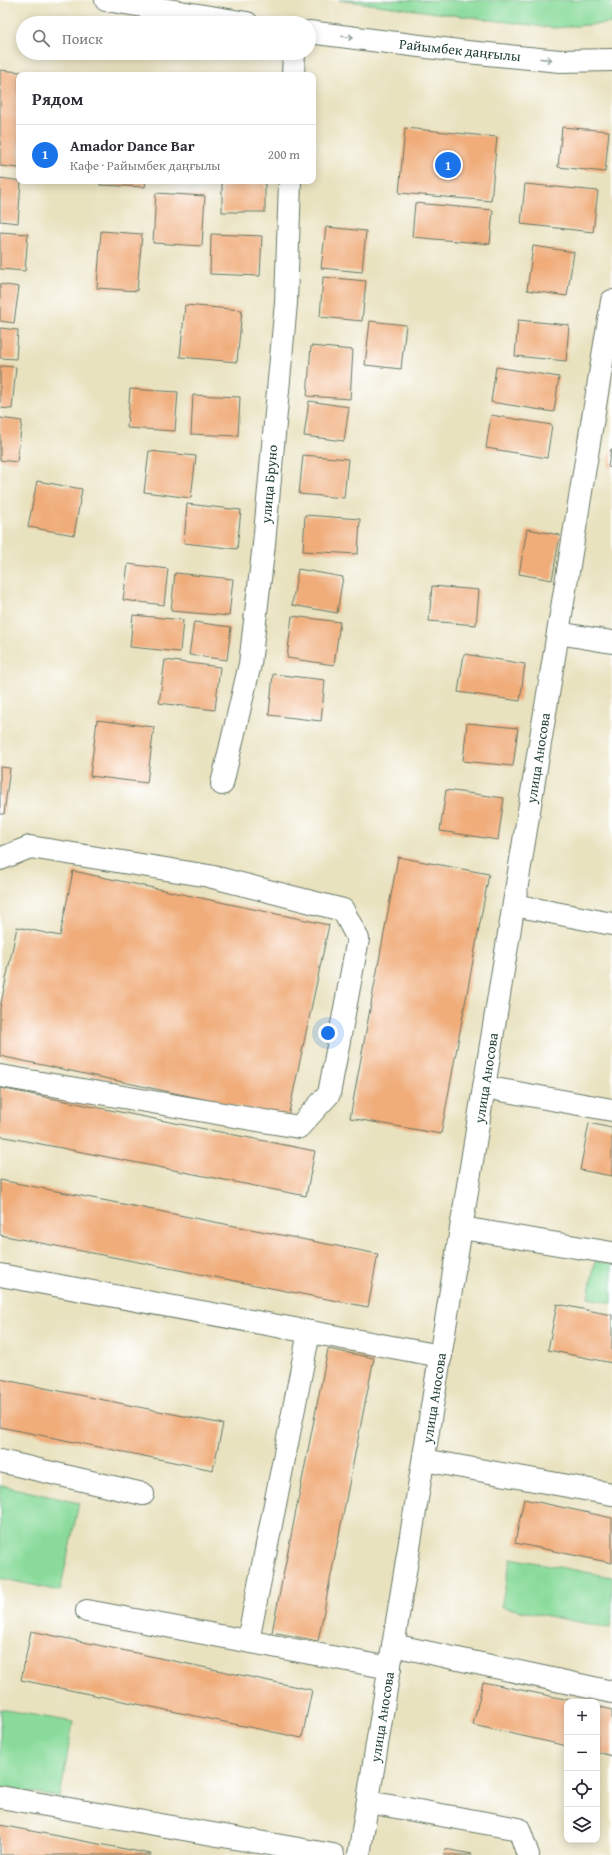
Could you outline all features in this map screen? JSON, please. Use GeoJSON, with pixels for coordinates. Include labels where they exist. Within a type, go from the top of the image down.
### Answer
{"type":"FeatureCollection","features":[{"type":"Feature","properties":{"kind":"street"},"geometry":{"type":"LineString","coordinates":[[106,0],[204,16]]}},
{"type":"Feature","properties":{"kind":"street","name":"Райымбек даңғылы"},"geometry":{"type":"LineString","coordinates":[[316,33],[467,52],[560,61],[612,60]]}},
{"type":"Feature","properties":{"kind":"street"},"geometry":{"type":"LineString","coordinates":[[293,72],[294,60]]}},
{"type":"Feature","properties":{"kind":"street","name":"улица Бруно"},"geometry":{"type":"LineString","coordinates":[[222,784],[250,664],[263,551],[286,303],[290,184]]}},
{"type":"Feature","properties":{"kind":"street","name":"улица Аносова"},"geometry":{"type":"LineString","coordinates":[[359,1855],[612,301]]}},
{"type":"Feature","properties":{"kind":"street"},"geometry":{"type":"LineString","coordinates":[[558,633],[612,642]]}},
{"type":"Feature","properties":{"kind":"street"},"geometry":{"type":"LineString","coordinates":[[0,859],[30,847],[209,876],[343,910],[358,939],[329,1094],[299,1127],[0,1076]]}},
{"type":"Feature","properties":{"kind":"street"},"geometry":{"type":"LineString","coordinates":[[514,905],[612,924]]}},
{"type":"Feature","properties":{"kind":"street"},"geometry":{"type":"LineString","coordinates":[[484,1087],[612,1110]]}},
{"type":"Feature","properties":{"kind":"street"},"geometry":{"type":"LineString","coordinates":[[462,1228],[612,1253]]}},
{"type":"Feature","properties":{"kind":"street"},"geometry":{"type":"LineString","coordinates":[[0,1275],[441,1356]]}},
{"type":"Feature","properties":{"kind":"street"},"geometry":{"type":"LineString","coordinates":[[248,1641],[309,1332]]}},
{"type":"Feature","properties":{"kind":"street"},"geometry":{"type":"LineString","coordinates":[[424,1460],[612,1494]]}},
{"type":"Feature","properties":{"kind":"street"},"geometry":{"type":"LineString","coordinates":[[0,1461],[142,1494]]}},
{"type":"Feature","properties":{"kind":"street"},"geometry":{"type":"LineString","coordinates":[[87,1611],[390,1668]]}},
{"type":"Feature","properties":{"kind":"street"},"geometry":{"type":"LineString","coordinates":[[394,1645],[612,1692]]}},
{"type":"Feature","properties":{"kind":"street"},"geometry":{"type":"LineString","coordinates":[[0,1797],[333,1855]]}},
{"type":"Feature","properties":{"kind":"street"},"geometry":{"type":"LineString","coordinates":[[368,1802],[519,1829],[528,1855]]}},
{"type":"Feature","properties":{"kind":"green space"},"geometry":{"type":"Polygon","coordinates":[[[339,0],[612,0],[612,23],[553,28],[339,0]]]}},
{"type":"Feature","properties":{"kind":"green space"},"geometry":{"type":"Polygon","coordinates":[[[595,1261],[612,1264],[612,1303],[588,1298],[595,1261]]]}},
{"type":"Feature","properties":{"kind":"green space"},"geometry":{"type":"Polygon","coordinates":[[[0,1485],[79,1503],[60,1591],[0,1578],[0,1485]]]}},
{"type":"Feature","properties":{"kind":"green space"},"geometry":{"type":"Polygon","coordinates":[[[511,1558],[612,1577],[612,1616],[610,1628],[501,1607],[511,1558]]]}},
{"type":"Feature","properties":{"kind":"green space"},"geometry":{"type":"Polygon","coordinates":[[[0,1709],[73,1722],[60,1797],[0,1787],[0,1709]]]}},
{"type":"Feature","properties":{"kind":"building"},"geometry":{"type":"Polygon","coordinates":[[[0,70],[20,72],[16,72],[16,168],[0,166],[0,70]]]}},
{"type":"Feature","properties":{"kind":"building"},"geometry":{"type":"Polygon","coordinates":[[[562,127],[609,131],[605,172],[558,167],[562,127]]]}},
{"type":"Feature","properties":{"kind":"building"},"geometry":{"type":"Polygon","coordinates":[[[405,128],[497,137],[491,201],[399,193],[405,128]]]}},
{"type":"Feature","properties":{"kind":"building"},"geometry":{"type":"Polygon","coordinates":[[[0,178],[16,180],[16,184],[21,184],[18,223],[0,221],[0,178]]]}},
{"type":"Feature","properties":{"kind":"building"},"geometry":{"type":"Polygon","coordinates":[[[100,184],[146,184],[145,187],[100,184]]]}},
{"type":"Feature","properties":{"kind":"building"},"geometry":{"type":"Polygon","coordinates":[[[222,184],[265,184],[265,212],[222,212],[222,184]]]}},
{"type":"Feature","properties":{"kind":"building"},"geometry":{"type":"Polygon","coordinates":[[[525,184],[598,191],[593,232],[521,224],[525,184]]]}},
{"type":"Feature","properties":{"kind":"building"},"geometry":{"type":"Polygon","coordinates":[[[156,193],[205,196],[202,246],[153,243],[156,193]]]}},
{"type":"Feature","properties":{"kind":"building"},"geometry":{"type":"Polygon","coordinates":[[[415,203],[493,210],[490,244],[412,237],[415,203]]]}},
{"type":"Feature","properties":{"kind":"building"},"geometry":{"type":"Polygon","coordinates":[[[326,227],[366,231],[362,272],[321,268],[326,227]]]}},
{"type":"Feature","properties":{"kind":"building"},"geometry":{"type":"Polygon","coordinates":[[[101,231],[142,234],[137,291],[97,288],[101,231]]]}},
{"type":"Feature","properties":{"kind":"building"},"geometry":{"type":"Polygon","coordinates":[[[0,232],[28,234],[25,271],[0,269],[0,232]]]}},
{"type":"Feature","properties":{"kind":"building"},"geometry":{"type":"Polygon","coordinates":[[[211,234],[262,236],[260,276],[210,274],[211,234]]]}},
{"type":"Feature","properties":{"kind":"building"},"geometry":{"type":"Polygon","coordinates":[[[533,246],[574,252],[567,296],[527,290],[533,246]]]}},
{"type":"Feature","properties":{"kind":"building"},"geometry":{"type":"Polygon","coordinates":[[[323,277],[366,281],[362,321],[320,317],[323,277]]]}},
{"type":"Feature","properties":{"kind":"building"},"geometry":{"type":"Polygon","coordinates":[[[0,284],[19,287],[14,323],[0,321],[0,284]]]}},
{"type":"Feature","properties":{"kind":"building"},"geometry":{"type":"Polygon","coordinates":[[[185,305],[242,310],[237,362],[180,357],[185,305]]]}},
{"type":"Feature","properties":{"kind":"building"},"geometry":{"type":"Polygon","coordinates":[[[518,320],[569,325],[566,361],[515,356],[518,320]]]}},
{"type":"Feature","properties":{"kind":"building"},"geometry":{"type":"Polygon","coordinates":[[[370,321],[406,325],[401,369],[365,365],[370,321]]]}},
{"type":"Feature","properties":{"kind":"building"},"geometry":{"type":"Polygon","coordinates":[[[0,328],[18,330],[16,359],[0,358],[0,328]]]}},
{"type":"Feature","properties":{"kind":"building"},"geometry":{"type":"Polygon","coordinates":[[[311,346],[353,350],[350,399],[307,396],[311,346]]]}},
{"type":"Feature","properties":{"kind":"building"},"geometry":{"type":"Polygon","coordinates":[[[0,366],[16,367],[12,409],[0,408],[0,366]]]}},
{"type":"Feature","properties":{"kind":"building"},"geometry":{"type":"Polygon","coordinates":[[[496,367],[559,377],[554,412],[491,402],[496,367]]]}},
{"type":"Feature","properties":{"kind":"building"},"geometry":{"type":"Polygon","coordinates":[[[130,389],[178,392],[175,431],[127,428],[130,389]]]}},
{"type":"Feature","properties":{"kind":"building"},"geometry":{"type":"Polygon","coordinates":[[[193,395],[240,397],[238,436],[191,434],[193,395]]]}},
{"type":"Feature","properties":{"kind":"building"},"geometry":{"type":"Polygon","coordinates":[[[309,401],[349,407],[344,441],[304,436],[309,401]]]}},
{"type":"Feature","properties":{"kind":"building"},"geometry":{"type":"Polygon","coordinates":[[[491,415],[552,425],[547,458],[486,448],[491,415]]]}},
{"type":"Feature","properties":{"kind":"building"},"geometry":{"type":"Polygon","coordinates":[[[0,418],[22,421],[17,462],[0,460],[0,418]]]}},
{"type":"Feature","properties":{"kind":"building"},"geometry":{"type":"Polygon","coordinates":[[[612,449],[612,468],[608,467],[612,449]]]}},
{"type":"Feature","properties":{"kind":"building"},"geometry":{"type":"Polygon","coordinates":[[[149,451],[196,456],[191,498],[144,492],[149,451]]]}},
{"type":"Feature","properties":{"kind":"building"},"geometry":{"type":"Polygon","coordinates":[[[303,455],[348,459],[344,498],[299,494],[303,455]]]}},
{"type":"Feature","properties":{"kind":"building"},"geometry":{"type":"Polygon","coordinates":[[[37,481],[82,489],[74,535],[28,527],[37,481]]]}},
{"type":"Feature","properties":{"kind":"building"},"geometry":{"type":"Polygon","coordinates":[[[187,504],[241,510],[237,549],[184,543],[187,504]]]}},
{"type":"Feature","properties":{"kind":"building"},"geometry":{"type":"Polygon","coordinates":[[[305,515],[360,519],[358,554],[303,551],[305,515]]]}},
{"type":"Feature","properties":{"kind":"building"},"geometry":{"type":"Polygon","coordinates":[[[527,529],[560,535],[552,580],[519,574],[527,529]]]}},
{"type":"Feature","properties":{"kind":"building"},"geometry":{"type":"Polygon","coordinates":[[[128,564],[168,569],[164,605],[123,600],[128,564]]]}},
{"type":"Feature","properties":{"kind":"building"},"geometry":{"type":"Polygon","coordinates":[[[298,569],[343,577],[337,613],[292,605],[298,569]]]}},
{"type":"Feature","properties":{"kind":"building"},"geometry":{"type":"Polygon","coordinates":[[[175,573],[233,579],[229,616],[171,611],[175,573]]]}},
{"type":"Feature","properties":{"kind":"building"},"geometry":{"type":"Polygon","coordinates":[[[432,586],[479,590],[476,625],[429,621],[432,586]]]}},
{"type":"Feature","properties":{"kind":"building"},"geometry":{"type":"Polygon","coordinates":[[[133,615],[183,620],[180,652],[130,647],[133,615]]]}},
{"type":"Feature","properties":{"kind":"building"},"geometry":{"type":"Polygon","coordinates":[[[292,616],[340,622],[334,665],[287,658],[292,616]]]}},
{"type":"Feature","properties":{"kind":"building"},"geometry":{"type":"Polygon","coordinates":[[[194,622],[231,627],[227,660],[189,655],[194,622]]]}},
{"type":"Feature","properties":{"kind":"building"},"geometry":{"type":"Polygon","coordinates":[[[464,654],[525,664],[520,701],[458,692],[464,654]]]}},
{"type":"Feature","properties":{"kind":"building"},"geometry":{"type":"Polygon","coordinates":[[[165,660],[220,667],[215,710],[159,703],[165,660]]]}},
{"type":"Feature","properties":{"kind":"building"},"geometry":{"type":"Polygon","coordinates":[[[273,674],[325,680],[321,721],[269,715],[273,674]]]}},
{"type":"Feature","properties":{"kind":"building"},"geometry":{"type":"Polygon","coordinates":[[[97,720],[154,727],[147,783],[90,776],[97,720]]]}},
{"type":"Feature","properties":{"kind":"building"},"geometry":{"type":"Polygon","coordinates":[[[467,723],[518,728],[513,766],[463,761],[467,723]]]}},
{"type":"Feature","properties":{"kind":"building"},"geometry":{"type":"Polygon","coordinates":[[[0,767],[10,768],[4,814],[0,814],[0,767]]]}},
{"type":"Feature","properties":{"kind":"building"},"geometry":{"type":"Polygon","coordinates":[[[446,790],[504,798],[498,840],[440,831],[446,790]]]}},
{"type":"Feature","properties":{"kind":"building"},"geometry":{"type":"Polygon","coordinates":[[[398,857],[489,874],[441,1134],[350,1118],[398,857]]]}},
{"type":"Feature","properties":{"kind":"building"},"geometry":{"type":"Polygon","coordinates":[[[73,871],[329,925],[288,1117],[0,1056],[0,1008],[17,927],[60,936],[73,871]]]}},
{"type":"Feature","properties":{"kind":"building"},"geometry":{"type":"Polygon","coordinates":[[[0,1088],[315,1151],[306,1196],[0,1136],[0,1088]]]}},
{"type":"Feature","properties":{"kind":"building"},"geometry":{"type":"Polygon","coordinates":[[[589,1123],[612,1128],[612,1176],[580,1170],[589,1123]]]}},
{"type":"Feature","properties":{"kind":"building"},"geometry":{"type":"Polygon","coordinates":[[[0,1180],[378,1254],[368,1307],[0,1235],[0,1180]]]}},
{"type":"Feature","properties":{"kind":"building"},"geometry":{"type":"Polygon","coordinates":[[[557,1304],[612,1315],[612,1363],[548,1350],[557,1304]]]}},
{"type":"Feature","properties":{"kind":"building"},"geometry":{"type":"Polygon","coordinates":[[[328,1349],[374,1358],[318,1641],[272,1632],[328,1349]]]}},
{"type":"Feature","properties":{"kind":"building"},"geometry":{"type":"Polygon","coordinates":[[[0,1379],[223,1424],[213,1470],[0,1427],[0,1379]]]}},
{"type":"Feature","properties":{"kind":"building"},"geometry":{"type":"Polygon","coordinates":[[[524,1499],[612,1518],[612,1563],[515,1543],[524,1499]]]}},
{"type":"Feature","properties":{"kind":"building"},"geometry":{"type":"Polygon","coordinates":[[[31,1631],[312,1690],[302,1738],[21,1680],[31,1631]]]}},
{"type":"Feature","properties":{"kind":"building"},"geometry":{"type":"Polygon","coordinates":[[[483,1682],[564,1699],[564,1745],[473,1725],[483,1682]]]}},
{"type":"Feature","properties":{"kind":"building"},"geometry":{"type":"Polygon","coordinates":[[[600,1707],[612,1710],[612,1756],[600,1753],[600,1707]]]}},
{"type":"Feature","properties":{"kind":"building"},"geometry":{"type":"Polygon","coordinates":[[[0,1825],[151,1854],[151,1855],[0,1855],[0,1825]]]}},
{"type":"Feature","properties":{"kind":"building"},"geometry":{"type":"Polygon","coordinates":[[[445,1849],[472,1854],[472,1855],[444,1855],[445,1849]]]}},
{"type":"Feature","properties":{"kind":"place","name":"Amador Dance Bar"},"geometry":{"type":"Point","coordinates":[448,165]}}]}
